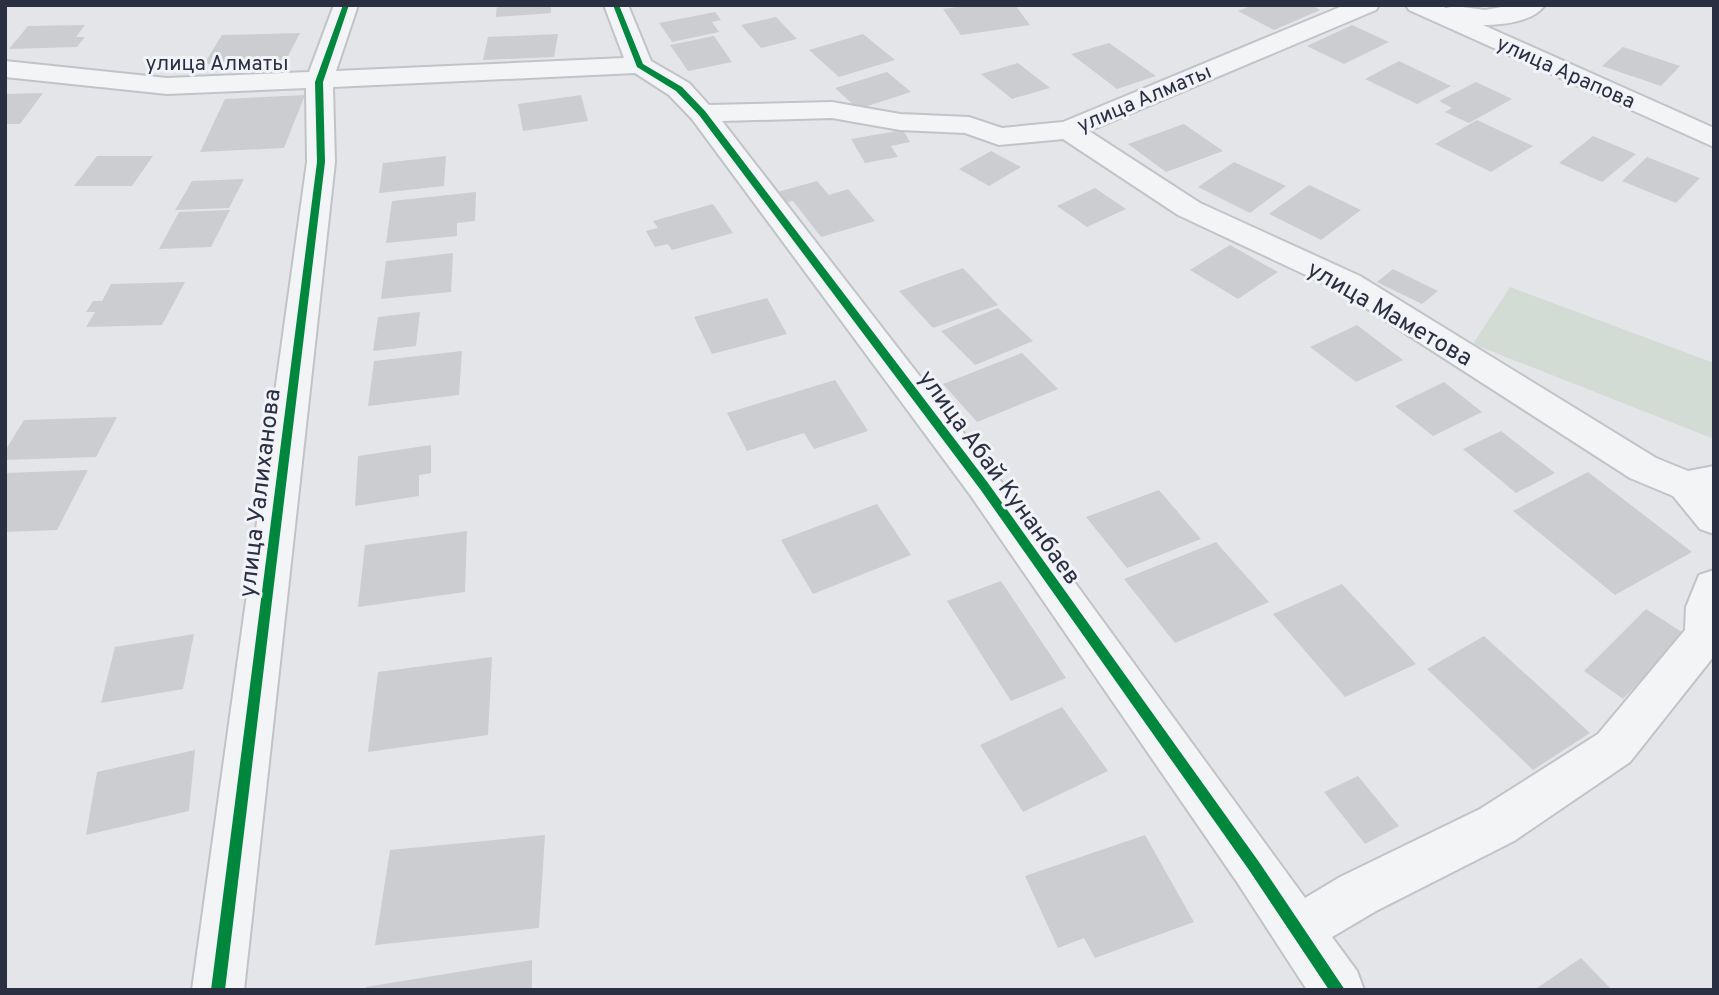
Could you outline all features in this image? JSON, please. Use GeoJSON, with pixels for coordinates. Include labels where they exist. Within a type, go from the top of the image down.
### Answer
{"type":"FeatureCollection","features":[{"type":"Feature","properties":{"kind":"street","name":"улица Уалиханова"},"geometry":{"type":"LineString","coordinates":[[218,990],[321,162],[319,82],[346,5]]}},
{"type":"Feature","properties":{"kind":"street"},"geometry":{"type":"LineString","coordinates":[[616,5],[640,65]]}},
{"type":"Feature","properties":{"kind":"street","name":"улица Алматы"},"geometry":{"type":"LineString","coordinates":[[702,113],[832,110],[900,122],[969,125],[999,137],[1068,130],[1367,5]]}},
{"type":"Feature","properties":{"kind":"street","name":"улица Арапова"},"geometry":{"type":"LineString","coordinates":[[1418,5],[1714,139]]}},
{"type":"Feature","properties":{"kind":"street"},"geometry":{"type":"LineString","coordinates":[[1430,5],[1462,15],[1495,18],[1520,13],[1533,5]]}},
{"type":"Feature","properties":{"kind":"street","name":"улица Алматы"},"geometry":{"type":"LineString","coordinates":[[5,69],[167,86],[319,82],[640,65]]}},
{"type":"Feature","properties":{"kind":"street","name":"улица Абай Кунанбаев"},"geometry":{"type":"LineString","coordinates":[[640,65],[679,89],[702,113],[984,486],[1338,990]]}},
{"type":"Feature","properties":{"kind":"street","name":"улица Маметова"},"geometry":{"type":"LineString","coordinates":[[1068,130],[1188,209],[1349,283],[1643,468],[1700,483]]}},
{"type":"Feature","properties":{"kind":"street"},"geometry":{"type":"LineString","coordinates":[[1700,483],[1714,519]]}},
{"type":"Feature","properties":{"kind":"street"},"geometry":{"type":"LineString","coordinates":[[1297,930],[1358,894],[1497,825],[1614,748],[1710,639],[1707,607],[1714,586]]}},
{"type":"Feature","properties":{"kind":"shaded area"},"geometry":{"type":"Polygon","coordinates":[[[1510,287],[1714,363],[1714,439],[1473,344],[1510,287]]]}},
{"type":"Feature","properties":{"kind":"building"},"geometry":{"type":"Polygon","coordinates":[[[497,5],[551,5],[551,13],[496,17],[497,5]]]}},
{"type":"Feature","properties":{"kind":"building"},"geometry":{"type":"Polygon","coordinates":[[[970,5],[1015,5],[1030,25],[961,35],[943,9],[970,5]]]}},
{"type":"Feature","properties":{"kind":"building"},"geometry":{"type":"Polygon","coordinates":[[[1245,5],[1311,5],[1320,10],[1274,30],[1238,11],[1248,7],[1245,5]]]}},
{"type":"Feature","properties":{"kind":"building"},"geometry":{"type":"Polygon","coordinates":[[[715,12],[721,20],[712,22],[719,32],[672,42],[659,23],[715,12]]]}},
{"type":"Feature","properties":{"kind":"building"},"geometry":{"type":"Polygon","coordinates":[[[776,17],[797,39],[761,48],[741,25],[776,17]]]}},
{"type":"Feature","properties":{"kind":"building"},"geometry":{"type":"Polygon","coordinates":[[[85,25],[76,37],[85,37],[77,47],[9,49],[28,26],[85,25]]]}},
{"type":"Feature","properties":{"kind":"building"},"geometry":{"type":"Polygon","coordinates":[[[1352,25],[1389,42],[1344,64],[1307,46],[1352,25]]]}},
{"type":"Feature","properties":{"kind":"building"},"geometry":{"type":"Polygon","coordinates":[[[300,33],[285,62],[204,64],[222,35],[300,33]]]}},
{"type":"Feature","properties":{"kind":"building"},"geometry":{"type":"Polygon","coordinates":[[[558,34],[554,57],[483,60],[488,37],[558,34]]]}},
{"type":"Feature","properties":{"kind":"building"},"geometry":{"type":"Polygon","coordinates":[[[863,34],[895,60],[839,77],[809,50],[863,34]]]}},
{"type":"Feature","properties":{"kind":"building"},"geometry":{"type":"Polygon","coordinates":[[[714,36],[732,62],[688,71],[670,45],[714,36]]]}},
{"type":"Feature","properties":{"kind":"building"},"geometry":{"type":"Polygon","coordinates":[[[1109,43],[1156,76],[1117,89],[1071,54],[1109,43]]]}},
{"type":"Feature","properties":{"kind":"building"},"geometry":{"type":"Polygon","coordinates":[[[1623,47],[1680,66],[1661,86],[1602,66],[1623,47]]]}},
{"type":"Feature","properties":{"kind":"building"},"geometry":{"type":"Polygon","coordinates":[[[1399,61],[1451,86],[1417,104],[1365,79],[1399,61]]]}},
{"type":"Feature","properties":{"kind":"building"},"geometry":{"type":"Polygon","coordinates":[[[1018,63],[1050,88],[1012,99],[981,74],[1018,63]]]}},
{"type":"Feature","properties":{"kind":"building"},"geometry":{"type":"Polygon","coordinates":[[[887,72],[911,92],[858,109],[835,88],[887,72]]]}},
{"type":"Feature","properties":{"kind":"building"},"geometry":{"type":"Polygon","coordinates":[[[1476,82],[1512,99],[1469,123],[1445,112],[1452,108],[1439,101],[1476,82]]]}},
{"type":"Feature","properties":{"kind":"building"},"geometry":{"type":"Polygon","coordinates":[[[43,93],[20,124],[5,124],[5,94],[43,93]]]}},
{"type":"Feature","properties":{"kind":"building"},"geometry":{"type":"Polygon","coordinates":[[[305,95],[284,148],[200,152],[225,99],[305,95]]]}},
{"type":"Feature","properties":{"kind":"building"},"geometry":{"type":"Polygon","coordinates":[[[581,95],[588,121],[523,131],[518,104],[581,95]]]}},
{"type":"Feature","properties":{"kind":"building"},"geometry":{"type":"Polygon","coordinates":[[[1477,120],[1533,146],[1491,172],[1435,144],[1477,120]]]}},
{"type":"Feature","properties":{"kind":"building"},"geometry":{"type":"Polygon","coordinates":[[[1184,124],[1223,151],[1166,172],[1128,144],[1184,124]]]}},
{"type":"Feature","properties":{"kind":"building"},"geometry":{"type":"Polygon","coordinates":[[[903,130],[910,142],[891,146],[898,157],[865,163],[851,139],[903,130]]]}},
{"type":"Feature","properties":{"kind":"building"},"geometry":{"type":"Polygon","coordinates":[[[1593,136],[1636,154],[1602,182],[1559,163],[1593,136]]]}},
{"type":"Feature","properties":{"kind":"building"},"geometry":{"type":"Polygon","coordinates":[[[991,151],[1021,167],[989,186],[959,169],[991,151]]]}},
{"type":"Feature","properties":{"kind":"building"},"geometry":{"type":"Polygon","coordinates":[[[97,156],[153,156],[132,186],[74,186],[97,156]]]}},
{"type":"Feature","properties":{"kind":"building"},"geometry":{"type":"Polygon","coordinates":[[[446,156],[444,186],[379,193],[383,163],[446,156]]]}},
{"type":"Feature","properties":{"kind":"building"},"geometry":{"type":"Polygon","coordinates":[[[1647,157],[1700,178],[1676,203],[1622,181],[1647,157]]]}},
{"type":"Feature","properties":{"kind":"building"},"geometry":{"type":"Polygon","coordinates":[[[1234,162],[1286,186],[1250,213],[1198,187],[1234,162]]]}},
{"type":"Feature","properties":{"kind":"building"},"geometry":{"type":"Polygon","coordinates":[[[244,179],[229,208],[175,210],[192,181],[244,179]]]}},
{"type":"Feature","properties":{"kind":"building"},"geometry":{"type":"Polygon","coordinates":[[[817,181],[829,195],[848,189],[875,221],[821,237],[793,201],[782,204],[774,193],[817,181]]]}},
{"type":"Feature","properties":{"kind":"building"},"geometry":{"type":"Polygon","coordinates":[[[1309,185],[1361,210],[1321,240],[1269,214],[1309,185]]]}},
{"type":"Feature","properties":{"kind":"building"},"geometry":{"type":"Polygon","coordinates":[[[1095,188],[1126,209],[1087,227],[1057,206],[1095,188]]]}},
{"type":"Feature","properties":{"kind":"building"},"geometry":{"type":"Polygon","coordinates":[[[476,192],[475,221],[457,223],[457,236],[386,243],[392,201],[476,192]]]}},
{"type":"Feature","properties":{"kind":"building"},"geometry":{"type":"Polygon","coordinates":[[[713,204],[733,233],[672,250],[668,244],[655,247],[646,231],[658,228],[653,221],[713,204]]]}},
{"type":"Feature","properties":{"kind":"building"},"geometry":{"type":"Polygon","coordinates":[[[230,210],[211,247],[159,249],[179,212],[230,210]]]}},
{"type":"Feature","properties":{"kind":"building"},"geometry":{"type":"Polygon","coordinates":[[[1230,245],[1278,272],[1238,299],[1190,270],[1230,245]]]}},
{"type":"Feature","properties":{"kind":"building"},"geometry":{"type":"Polygon","coordinates":[[[453,253],[451,292],[381,299],[386,261],[453,253]]]}},
{"type":"Feature","properties":{"kind":"building"},"geometry":{"type":"Polygon","coordinates":[[[963,268],[998,305],[933,328],[899,291],[963,268]]]}},
{"type":"Feature","properties":{"kind":"building"},"geometry":{"type":"Polygon","coordinates":[[[1393,269],[1438,291],[1422,304],[1377,282],[1393,269]]]}},
{"type":"Feature","properties":{"kind":"building"},"geometry":{"type":"Polygon","coordinates":[[[185,282],[162,325],[86,327],[95,312],[86,312],[93,301],[102,301],[111,284],[185,282]]]}},
{"type":"Feature","properties":{"kind":"building"},"geometry":{"type":"Polygon","coordinates":[[[767,298],[787,334],[712,354],[694,317],[767,298]]]}},
{"type":"Feature","properties":{"kind":"building"},"geometry":{"type":"Polygon","coordinates":[[[998,308],[1033,341],[975,365],[941,331],[998,308]]]}},
{"type":"Feature","properties":{"kind":"building"},"geometry":{"type":"Polygon","coordinates":[[[420,312],[416,346],[373,351],[378,317],[420,312]]]}},
{"type":"Feature","properties":{"kind":"building"},"geometry":{"type":"Polygon","coordinates":[[[1357,325],[1403,360],[1356,382],[1310,347],[1357,325]]]}},
{"type":"Feature","properties":{"kind":"building"},"geometry":{"type":"Polygon","coordinates":[[[462,351],[459,395],[368,406],[374,361],[462,351]]]}},
{"type":"Feature","properties":{"kind":"building"},"geometry":{"type":"Polygon","coordinates":[[[1022,353],[1058,389],[977,422],[943,384],[1022,353]]]}},
{"type":"Feature","properties":{"kind":"building"},"geometry":{"type":"Polygon","coordinates":[[[835,380],[868,431],[814,449],[804,433],[747,451],[727,413],[835,380]]]}},
{"type":"Feature","properties":{"kind":"building"},"geometry":{"type":"Polygon","coordinates":[[[1444,382],[1482,412],[1433,436],[1395,406],[1444,382]]]}},
{"type":"Feature","properties":{"kind":"building"},"geometry":{"type":"Polygon","coordinates":[[[117,417],[96,457],[5,460],[5,451],[24,420],[117,417]]]}},
{"type":"Feature","properties":{"kind":"building"},"geometry":{"type":"Polygon","coordinates":[[[1501,431],[1555,473],[1516,493],[1463,449],[1501,431]]]}},
{"type":"Feature","properties":{"kind":"building"},"geometry":{"type":"Polygon","coordinates":[[[431,445],[431,473],[419,475],[419,496],[355,506],[358,456],[431,445]]]}},
{"type":"Feature","properties":{"kind":"building"},"geometry":{"type":"Polygon","coordinates":[[[88,470],[57,530],[5,532],[5,473],[88,470]]]}},
{"type":"Feature","properties":{"kind":"building"},"geometry":{"type":"Polygon","coordinates":[[[1588,472],[1692,552],[1615,595],[1513,511],[1588,472]]]}},
{"type":"Feature","properties":{"kind":"building"},"geometry":{"type":"Polygon","coordinates":[[[1159,490],[1201,539],[1127,568],[1086,517],[1159,490]]]}},
{"type":"Feature","properties":{"kind":"building"},"geometry":{"type":"Polygon","coordinates":[[[877,504],[911,555],[813,594],[781,540],[877,504]]]}},
{"type":"Feature","properties":{"kind":"building"},"geometry":{"type":"Polygon","coordinates":[[[467,531],[465,592],[358,607],[365,545],[467,531]]]}},
{"type":"Feature","properties":{"kind":"building"},"geometry":{"type":"Polygon","coordinates":[[[1216,542],[1269,602],[1175,643],[1124,579],[1216,542]]]}},
{"type":"Feature","properties":{"kind":"building"},"geometry":{"type":"Polygon","coordinates":[[[1001,581],[1066,678],[1011,701],[947,601],[1001,581]]]}},
{"type":"Feature","properties":{"kind":"building"},"geometry":{"type":"Polygon","coordinates":[[[1342,584],[1416,664],[1345,697],[1273,614],[1342,584]]]}},
{"type":"Feature","properties":{"kind":"building"},"geometry":{"type":"Polygon","coordinates":[[[1646,609],[1685,634],[1623,699],[1584,671],[1646,609]]]}},
{"type":"Feature","properties":{"kind":"building"},"geometry":{"type":"Polygon","coordinates":[[[194,634],[183,689],[101,703],[115,647],[194,634]]]}},
{"type":"Feature","properties":{"kind":"building"},"geometry":{"type":"Polygon","coordinates":[[[1484,636],[1590,733],[1533,770],[1427,669],[1484,636]]]}},
{"type":"Feature","properties":{"kind":"building"},"geometry":{"type":"Polygon","coordinates":[[[492,657],[488,735],[368,752],[378,672],[492,657]]]}},
{"type":"Feature","properties":{"kind":"building"},"geometry":{"type":"Polygon","coordinates":[[[1062,707],[1108,771],[1023,812],[980,745],[1062,707]]]}},
{"type":"Feature","properties":{"kind":"building"},"geometry":{"type":"Polygon","coordinates":[[[195,750],[189,811],[86,835],[97,772],[195,750]]]}},
{"type":"Feature","properties":{"kind":"building"},"geometry":{"type":"Polygon","coordinates":[[[1358,776],[1399,826],[1365,844],[1324,792],[1358,776]]]}},
{"type":"Feature","properties":{"kind":"building"},"geometry":{"type":"Polygon","coordinates":[[[545,835],[539,928],[375,945],[390,850],[545,835]]]}},
{"type":"Feature","properties":{"kind":"building"},"geometry":{"type":"Polygon","coordinates":[[[1145,835],[1194,922],[1095,958],[1084,938],[1058,948],[1025,876],[1145,835]]]}},
{"type":"Feature","properties":{"kind":"building"},"geometry":{"type":"Polygon","coordinates":[[[1581,958],[1612,990],[1534,990],[1581,958]]]}},
{"type":"Feature","properties":{"kind":"building"},"geometry":{"type":"Polygon","coordinates":[[[532,960],[532,990],[366,990],[366,987],[532,960]]]}},
{"type":"Feature","properties":{"kind":"cycle path"},"geometry":{"type":"LineString","coordinates":[[218,990],[321,162],[319,82],[346,5]]}},
{"type":"Feature","properties":{"kind":"cycle path"},"geometry":{"type":"LineString","coordinates":[[616,5],[640,65],[679,89],[702,113],[984,486],[1254,866],[1338,990]]}}]}
